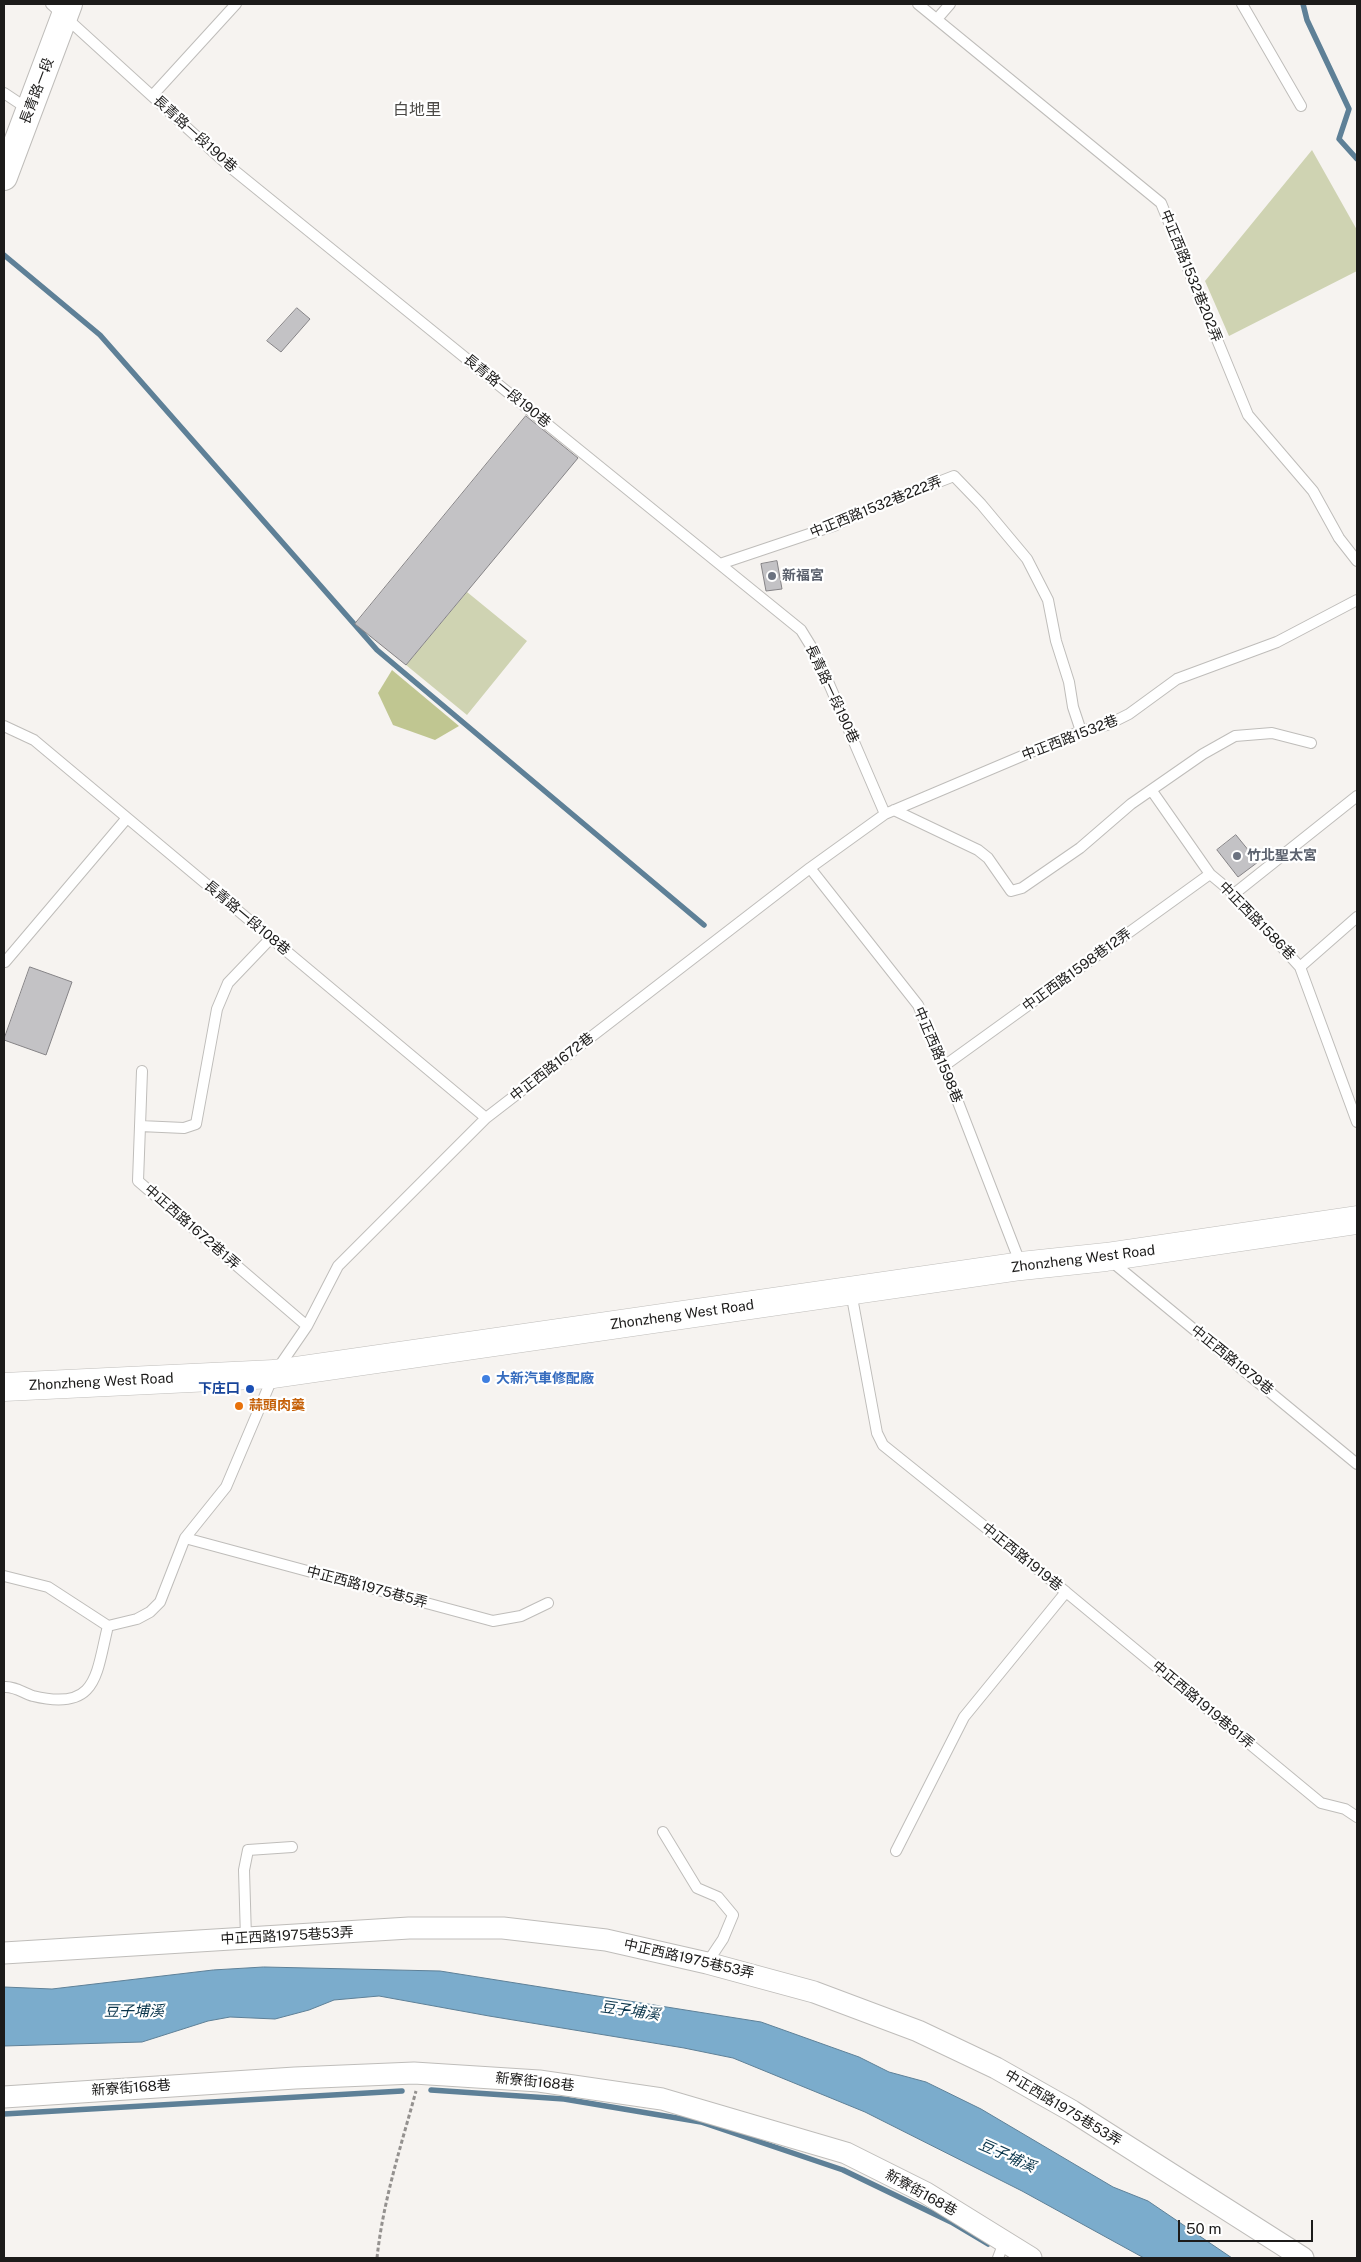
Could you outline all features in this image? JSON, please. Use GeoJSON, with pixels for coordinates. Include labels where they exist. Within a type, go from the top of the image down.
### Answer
{"type":"FeatureCollection","features":[{"type":"Feature","properties":{"kind":"main road","name":"Zhonzheng West Road"},"geometry":{"type":"LineString","coordinates":[[4,1387],[274,1374],[1021,1266],[1106,1257],[1357,1220]]}},
{"type":"Feature","properties":{"kind":"street","name":"長青路一段"},"geometry":{"type":"LineString","coordinates":[[4,177],[29,110],[62,7]]}},
{"type":"Feature","properties":{"kind":"street","name":"中正西路1975巷53弄"},"geometry":{"type":"LineString","coordinates":[[4,1953],[409,1928],[504,1928],[606,1940],[707,1963],[814,1992],[918,2031],[996,2068],[1072,2111],[1303,2258]]}},
{"type":"Feature","properties":{"kind":"street","name":"新寮街168巷"},"geometry":{"type":"LineString","coordinates":[[4,2097],[286,2078],[421,2073],[539,2081],[671,2102],[846,2152],[926,2193],[1001,2250],[1031,2258]]}},
{"type":"Feature","properties":{"kind":"lane"},"geometry":{"type":"LineString","coordinates":[[152,96],[236,4]]}},
{"type":"Feature","properties":{"kind":"lane","name":"中正西路1532巷202弄"},"geometry":{"type":"LineString","coordinates":[[918,4],[1161,204],[1248,415],[1313,491],[1339,538],[1357,561]]}},
{"type":"Feature","properties":{"kind":"lane"},"geometry":{"type":"LineString","coordinates":[[937,19],[950,4]]}},
{"type":"Feature","properties":{"kind":"lane"},"geometry":{"type":"LineString","coordinates":[[1242,4],[1301,106]]}},
{"type":"Feature","properties":{"kind":"lane","name":"長青路一段190巷"},"geometry":{"type":"LineString","coordinates":[[62,7],[152,96],[230,167],[800,630],[817,656],[890,812]]}},
{"type":"Feature","properties":{"kind":"lane"},"geometry":{"type":"LineString","coordinates":[[4,93],[29,110]]}},
{"type":"Feature","properties":{"kind":"lane","name":"中正西路1532巷222弄"},"geometry":{"type":"LineString","coordinates":[[720,564],[836,525],[858,513],[954,476],[981,504],[1027,559],[1048,600],[1056,641],[1069,682],[1073,707],[1081,731]]}},
{"type":"Feature","properties":{"kind":"lane","name":"中正西路1532巷"},"geometry":{"type":"LineString","coordinates":[[890,812],[1081,731],[1107,725],[1130,714],[1177,679],[1277,642],[1357,600]]}},
{"type":"Feature","properties":{"kind":"lane","name":"長青路一段108巷"},"geometry":{"type":"LineString","coordinates":[[4,726],[34,740],[486,1118]]}},
{"type":"Feature","properties":{"kind":"lane"},"geometry":{"type":"LineString","coordinates":[[890,812],[978,850],[988,858],[1011,891],[1022,888],[1080,848],[1131,804],[1203,754],[1235,736],[1272,733],[1310,743]]}},
{"type":"Feature","properties":{"kind":"lane","name":"中正西路1586巷"},"geometry":{"type":"LineString","coordinates":[[1152,791],[1210,874],[1234,894],[1300,967],[1357,1122]]}},
{"type":"Feature","properties":{"kind":"lane"},"geometry":{"type":"LineString","coordinates":[[1234,894],[1357,796]]}},
{"type":"Feature","properties":{"kind":"lane","name":"中正西路1672巷"},"geometry":{"type":"LineString","coordinates":[[108,1626],[137,1619],[150,1612],[160,1602],[185,1538],[226,1488],[274,1374],[307,1326],[338,1266],[486,1118],[810,868],[890,812]]}},
{"type":"Feature","properties":{"kind":"lane"},"geometry":{"type":"LineString","coordinates":[[5,962],[127,818]]}},
{"type":"Feature","properties":{"kind":"lane","name":"中正西路1598巷"},"geometry":{"type":"LineString","coordinates":[[810,868],[918,1005],[944,1066],[1021,1266]]}},
{"type":"Feature","properties":{"kind":"lane","name":"中正西路1598巷12弄"},"geometry":{"type":"LineString","coordinates":[[944,1066],[1210,874]]}},
{"type":"Feature","properties":{"kind":"lane"},"geometry":{"type":"LineString","coordinates":[[1300,967],[1357,917]]}},
{"type":"Feature","properties":{"kind":"lane"},"geometry":{"type":"LineString","coordinates":[[140,1126],[184,1128],[196,1124],[217,1008],[228,983],[271,938]]}},
{"type":"Feature","properties":{"kind":"lane","name":"中正西路1672巷1弄"},"geometry":{"type":"LineString","coordinates":[[142,1071],[138,1181],[307,1326]]}},
{"type":"Feature","properties":{"kind":"lane","name":"中正西路1879巷"},"geometry":{"type":"LineString","coordinates":[[1106,1257],[1357,1464]]}},
{"type":"Feature","properties":{"kind":"lane","name":"中正西路1919巷"},"geometry":{"type":"LineString","coordinates":[[850,1291],[877,1433],[883,1445],[1066,1592],[964,1717],[896,1852]]}},
{"type":"Feature","properties":{"kind":"lane","name":"中正西路1975巷5弄"},"geometry":{"type":"LineString","coordinates":[[185,1538],[493,1621],[522,1616],[548,1603]]}},
{"type":"Feature","properties":{"kind":"lane"},"geometry":{"type":"LineString","coordinates":[[4,1576],[48,1587],[108,1626],[94,1680],[89,1689],[79,1696],[66,1700],[32,1695],[18,1689],[4,1687]]}},
{"type":"Feature","properties":{"kind":"lane","name":"中正西路1919巷81弄"},"geometry":{"type":"LineString","coordinates":[[1066,1592],[1321,1803],[1345,1809],[1357,1817]]}},
{"type":"Feature","properties":{"kind":"lane"},"geometry":{"type":"LineString","coordinates":[[663,1832],[697,1888],[718,1896],[733,1915],[723,1939],[707,1963]]}},
{"type":"Feature","properties":{"kind":"lane"},"geometry":{"type":"LineString","coordinates":[[246,1938],[244,1870],[248,1850],[292,1847]]}},
{"type":"Feature","properties":{"kind":"path"},"geometry":{"type":"LineString","coordinates":[[377,2258],[379,2235],[421,2073]]}},
{"type":"Feature","properties":{"kind":"green space"},"geometry":{"type":"Polygon","coordinates":[[[1312,150],[1357,230],[1357,271],[1229,336],[1205,281],[1312,150]]]}},
{"type":"Feature","properties":{"kind":"green space"},"geometry":{"type":"Polygon","coordinates":[[[467,592],[527,641],[467,715],[406,665],[467,592]]]}},
{"type":"Feature","properties":{"kind":"green space"},"geometry":{"type":"Polygon","coordinates":[[[392,670],[459,726],[435,740],[393,725],[378,693],[392,670]]]}},
{"type":"Feature","properties":{"kind":"water","name":"豆子埔溪"},"geometry":{"type":"Polygon","coordinates":[[[264,1967],[440,1971],[761,2022],[859,2057],[889,2072],[926,2082],[981,2109],[1113,2187],[1148,2201],[1232,2258],[1144,2258],[1022,2191],[865,2112],[733,2058],[684,2048],[379,1996],[334,2000],[309,2010],[275,2019],[230,2017],[208,2021],[142,2042],[4,2046],[4,1987],[52,1989],[213,1970],[264,1967]]]}},
{"type":"Feature","properties":{"kind":"building"},"geometry":{"type":"Polygon","coordinates":[[[297,308],[310,319],[281,352],[267,341],[297,308]]]}},
{"type":"Feature","properties":{"kind":"building"},"geometry":{"type":"Polygon","coordinates":[[[526,416],[578,458],[406,665],[355,624],[526,416]]]}},
{"type":"Feature","properties":{"kind":"building","name":"新福宮"},"geometry":{"type":"Polygon","coordinates":[[[777,561],[782,589],[766,591],[761,564],[777,561]]]}},
{"type":"Feature","properties":{"kind":"building","name":"竹北聖太宮"},"geometry":{"type":"Polygon","coordinates":[[[1236,835],[1258,862],[1238,877],[1217,850],[1236,835]]]}},
{"type":"Feature","properties":{"kind":"building"},"geometry":{"type":"Polygon","coordinates":[[[30,967],[72,982],[46,1055],[4,1040],[30,967]]]}},
{"type":"Feature","properties":{"kind":"waterway"},"geometry":{"type":"LineString","coordinates":[[1303,4],[1307,20],[1349,109],[1339,139],[1357,159]]}},
{"type":"Feature","properties":{"kind":"waterway"},"geometry":{"type":"LineString","coordinates":[[4,255],[100,335],[377,650],[704,925]]}},
{"type":"Feature","properties":{"kind":"waterway"},"geometry":{"type":"LineString","coordinates":[[431,2090],[564,2099],[701,2122],[843,2170],[951,2222],[988,2244]]}},
{"type":"Feature","properties":{"kind":"waterway"},"geometry":{"type":"LineString","coordinates":[[4,2114],[402,2091]]}},
{"type":"Feature","properties":{"kind":"place","name":"新福宮"},"geometry":{"type":"Point","coordinates":[772,576]}},
{"type":"Feature","properties":{"kind":"place","name":"竹北聖太宮"},"geometry":{"type":"Point","coordinates":[1237,856]}},
{"type":"Feature","properties":{"kind":"place","name":"大新汽車修配廠"},"geometry":{"type":"Point","coordinates":[486,1379]}},
{"type":"Feature","properties":{"kind":"place","name":"下庄口"},"geometry":{"type":"Point","coordinates":[250,1389]}},
{"type":"Feature","properties":{"kind":"place","name":"蒜頭肉羹"},"geometry":{"type":"Point","coordinates":[239,1406]}},
{"type":"Feature","properties":{"kind":"district","name":"白地里"},"geometry":{"type":"Point","coordinates":[417,110]}}]}
